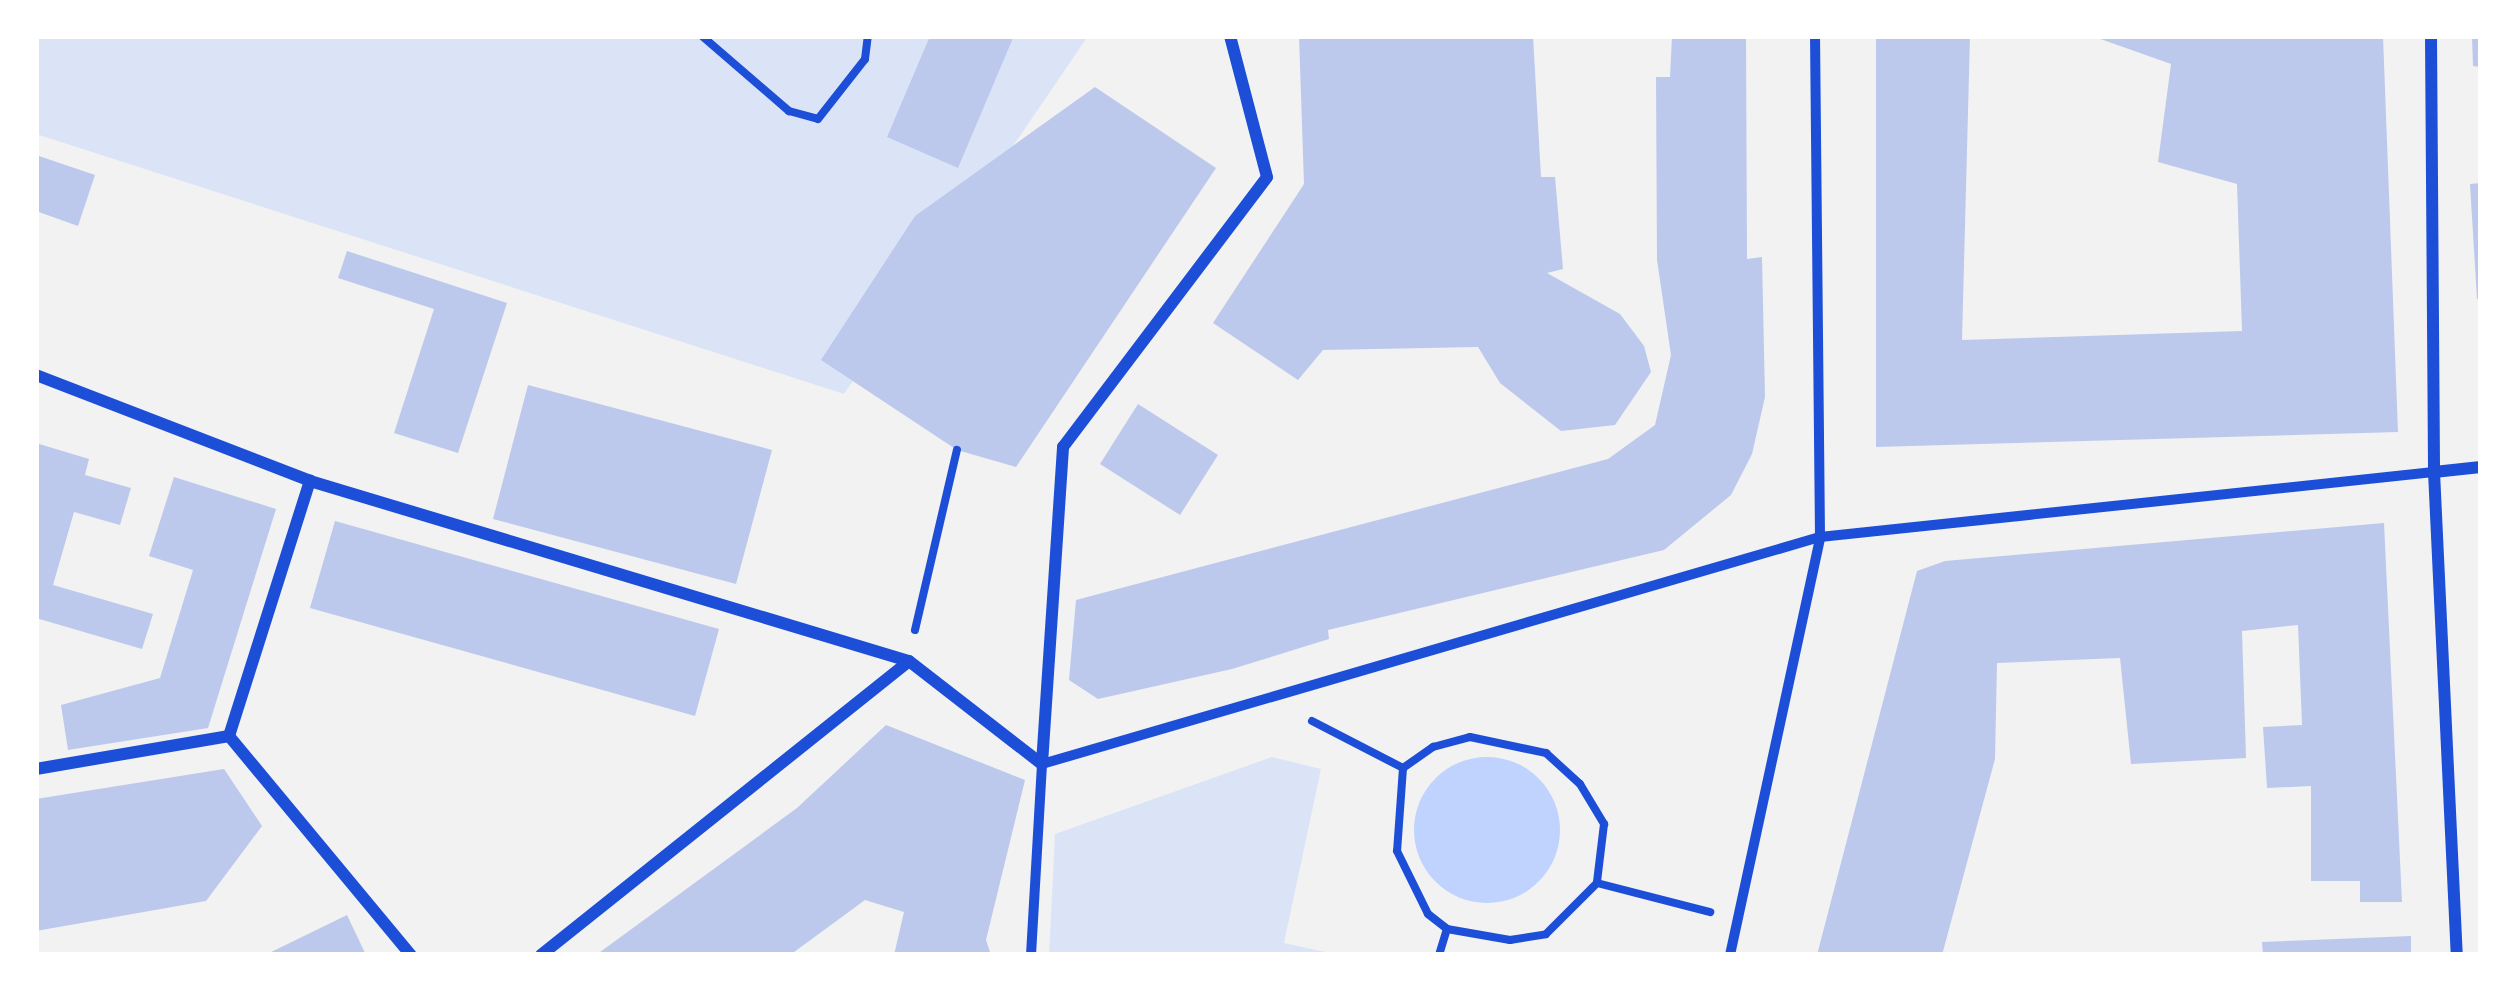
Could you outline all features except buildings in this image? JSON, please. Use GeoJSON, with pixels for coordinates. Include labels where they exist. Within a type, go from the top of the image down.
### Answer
{"type":"FeatureCollection","features":[{"type":"Feature","properties":{"kind":"street"},"geometry":{"type":"LineString","coordinates":[[1031,955],[1063,446],[1267,177],[1230,36]]}},
{"type":"Feature","properties":{"kind":"street"},"geometry":{"type":"LineString","coordinates":[[1730,955],[1820,537],[1815,36]]}},
{"type":"Feature","properties":{"kind":"street"},"geometry":{"type":"LineString","coordinates":[[2431,36],[2434,472],[2457,955]]}},
{"type":"Feature","properties":{"kind":"street"},"geometry":{"type":"LineString","coordinates":[[36,375],[310,481],[909,661],[1042,764]]}},
{"type":"Feature","properties":{"kind":"street"},"geometry":{"type":"LineString","coordinates":[[1042,764],[1820,537],[2481,467]]}},
{"type":"Feature","properties":{"kind":"street"},"geometry":{"type":"LineString","coordinates":[[230,736],[310,481]]}},
{"type":"Feature","properties":{"kind":"street"},"geometry":{"type":"LineString","coordinates":[[541,955],[909,661]]}},
{"type":"Feature","properties":{"kind":"street"},"geometry":{"type":"LineString","coordinates":[[36,769],[230,736]]}},
{"type":"Feature","properties":{"kind":"street"},"geometry":{"type":"LineString","coordinates":[[230,736],[411,955]]}},
{"type":"Feature","properties":{"kind":"path"},"geometry":{"type":"LineString","coordinates":[[702,36],[789,111],[818,119],[865,59],[868,36]]}},
{"type":"Feature","properties":{"kind":"path"},"geometry":{"type":"LineString","coordinates":[[909,661],[957,450]]}},
{"type":"Feature","properties":{"kind":"path"},"geometry":{"type":"LineString","coordinates":[[1268,698],[1403,767]]}},
{"type":"Feature","properties":{"kind":"path"},"geometry":{"type":"LineString","coordinates":[[1470,737],[1546,753],[1580,784],[1604,824],[1597,883],[1546,934],[1510,940],[1447,929],[1428,914],[1397,851],[1403,767],[1433,747],[1470,737]]}},
{"type":"Feature","properties":{"kind":"path"},"geometry":{"type":"LineString","coordinates":[[1597,883],[1737,919]]}},
{"type":"Feature","properties":{"kind":"path"},"geometry":{"type":"LineString","coordinates":[[1439,955],[1447,929]]}},
{"type":"Feature","properties":{"kind":"shaded area"},"geometry":{"type":"Polygon","coordinates":[[[36,36],[1088,36],[844,394],[36,134],[36,36]]]}},
{"type":"Feature","properties":{"kind":"shaded area"},"geometry":{"type":"Polygon","coordinates":[[[1272,757],[1321,769],[1284,943],[1339,955],[1049,955],[1055,834],[1272,757]]]}},
{"type":"Feature","properties":{"kind":"water"},"geometry":{"type":"Polygon","coordinates":[[[1487,757],[1515,762],[1539,778],[1555,802],[1560,830],[1555,858],[1539,882],[1515,898],[1487,903],[1459,898],[1435,882],[1419,858],[1414,830],[1419,802],[1435,778],[1459,762],[1487,757]]]}}]}
